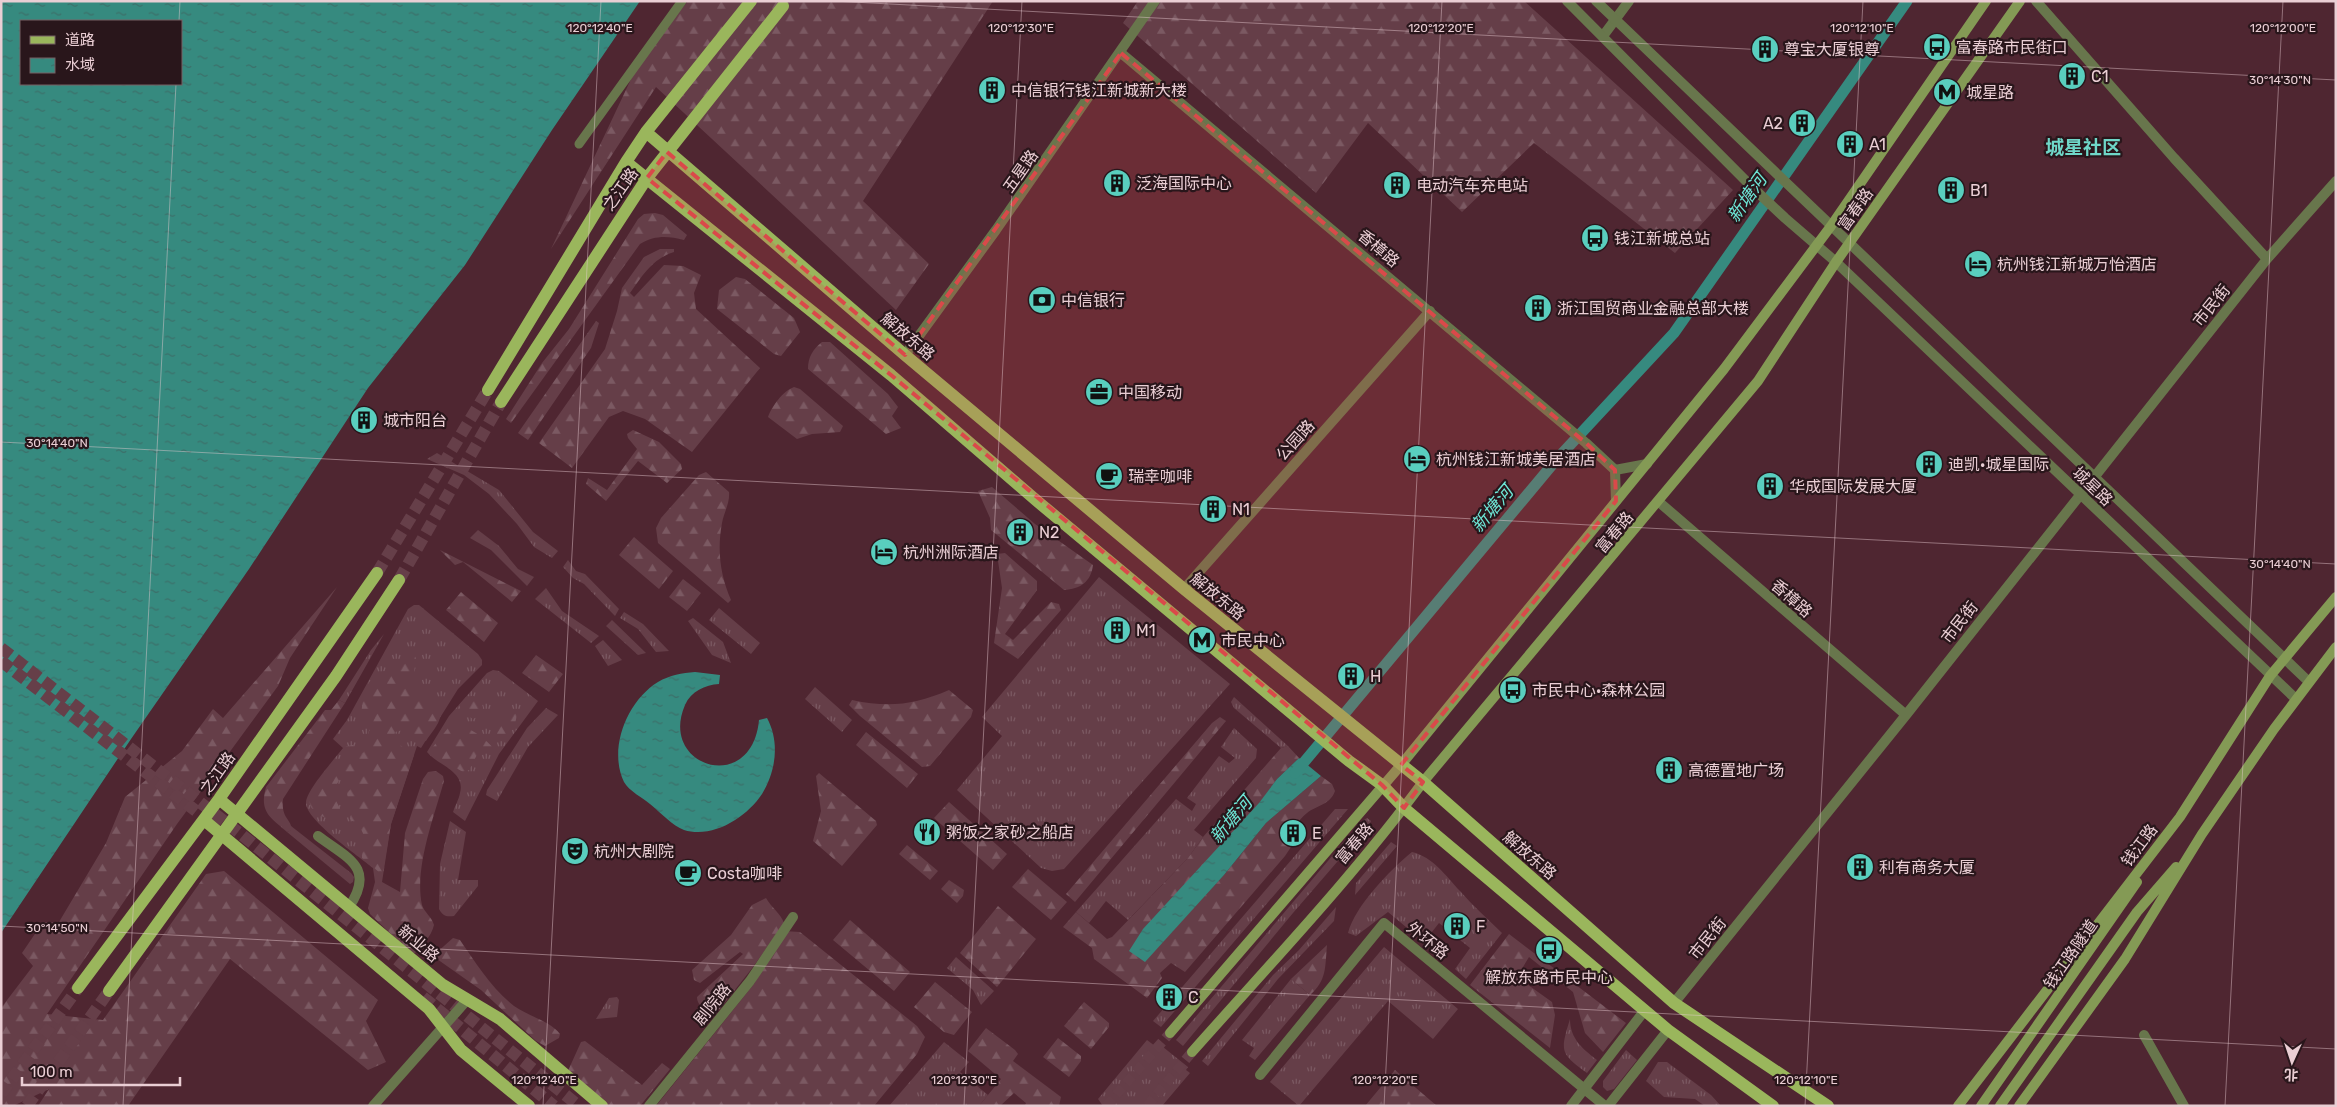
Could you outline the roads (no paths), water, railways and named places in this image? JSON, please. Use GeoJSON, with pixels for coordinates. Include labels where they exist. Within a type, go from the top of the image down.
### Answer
{"type":"FeatureCollection","features":[{"type":"Feature","properties":{"kind":"main road","name":"之江路"},"geometry":{"type":"LineString","coordinates":[[488,390],[606,192],[646,132],[751,1]]}},
{"type":"Feature","properties":{"kind":"main road","name":"富春路"},"geometry":{"type":"LineString","coordinates":[[1170,1033],[1401,765],[1724,369],[1831,226],[1986,1]]}},
{"type":"Feature","properties":{"kind":"main road","name":"富春路"},"geometry":{"type":"LineString","coordinates":[[1192,1052],[1312,917],[1404,808],[1423,782],[1659,502],[1758,381],[1836,262],[2020,1]]}},
{"type":"Feature","properties":{"kind":"main road","name":"之江路"},"geometry":{"type":"LineString","coordinates":[[501,402],[647,178],[783,6]]}},
{"type":"Feature","properties":{"kind":"main road","name":"解放东路"},"geometry":{"type":"LineString","coordinates":[[646,132],[905,355],[1184,590],[1423,782],[1674,1003],[1828,1106]]}},
{"type":"Feature","properties":{"kind":"main road"},"geometry":{"type":"LineString","coordinates":[[626,162],[891,375],[1037,501],[1349,761],[1382,785],[1404,808],[1668,1030],[1773,1106]]}},
{"type":"Feature","properties":{"kind":"main road","name":"之江路"},"geometry":{"type":"LineString","coordinates":[[78,988],[204,820],[376,573]]}},
{"type":"Feature","properties":{"kind":"main road"},"geometry":{"type":"LineString","coordinates":[[109,991],[336,676],[400,580]]}},
{"type":"Feature","properties":{"kind":"main road","name":"钱江路"},"geometry":{"type":"LineString","coordinates":[[1958,1106],[2180,816],[2270,676],[2336,597]]}},
{"type":"Feature","properties":{"kind":"main road"},"geometry":{"type":"LineString","coordinates":[[2019,1106],[2125,959],[2202,834],[2296,699],[2336,647]]}},
{"type":"Feature","properties":{"kind":"main road","name":"新业路"},"geometry":{"type":"LineString","coordinates":[[219,799],[443,985],[500,1019],[602,1106]]}},
{"type":"Feature","properties":{"kind":"main road","name":"钱江路隧道"},"geometry":{"type":"LineString","coordinates":[[1981,1106],[2123,904],[2180,816]]}},
{"type":"Feature","properties":{"kind":"main road"},"geometry":{"type":"LineString","coordinates":[[204,820],[429,1009],[461,1050],[528,1106]]}},
{"type":"Feature","properties":{"kind":"main road","name":"钱江路隧道"},"geometry":{"type":"LineString","coordinates":[[2000,1106],[2137,912],[2202,834]]}},
{"type":"Feature","properties":{"kind":"street"},"geometry":{"type":"LineString","coordinates":[[579,144],[682,1]]}},
{"type":"Feature","properties":{"kind":"street","name":"五星路"},"geometry":{"type":"LineString","coordinates":[[905,355],[1155,1]]}},
{"type":"Feature","properties":{"kind":"street","name":"城星路"},"geometry":{"type":"LineString","coordinates":[[1567,1],[1751,186],[1836,262],[2296,699]]}},
{"type":"Feature","properties":{"kind":"street","name":"城星路"},"geometry":{"type":"LineString","coordinates":[[1596,1],[1768,165],[1801,199],[1850,243],[2309,682]]}},
{"type":"Feature","properties":{"kind":"street"},"geometry":{"type":"LineString","coordinates":[[1603,36],[1629,1]]}},
{"type":"Feature","properties":{"kind":"street"},"geometry":{"type":"LineString","coordinates":[[2036,1],[2167,151],[2267,259]]}},
{"type":"Feature","properties":{"kind":"street","name":"香樟路"},"geometry":{"type":"LineString","coordinates":[[1120,53],[1430,311],[1586,443],[1614,470]]}},
{"type":"Feature","properties":{"kind":"street","name":"市民街"},"geometry":{"type":"LineString","coordinates":[[1674,1003],[1906,715],[2094,475],[2267,259],[2336,181]]}},
{"type":"Feature","properties":{"kind":"street","name":"公园路"},"geometry":{"type":"LineString","coordinates":[[1184,590],[1430,311]]}},
{"type":"Feature","properties":{"kind":"street"},"geometry":{"type":"LineString","coordinates":[[1616,501],[1614,470],[1647,464]]}},
{"type":"Feature","properties":{"kind":"street","name":"香樟路"},"geometry":{"type":"LineString","coordinates":[[1659,502],[1906,715]]}},
{"type":"Feature","properties":{"kind":"street"},"geometry":{"type":"LineString","coordinates":[[318,836],[355,865],[360,873],[361,881],[358,893],[349,907]]}},
{"type":"Feature","properties":{"kind":"street","name":"剧院路"},"geometry":{"type":"LineString","coordinates":[[649,1106],[750,981],[793,917]]}},
{"type":"Feature","properties":{"kind":"street","name":"外环路"},"geometry":{"type":"LineString","coordinates":[[1260,1075],[1384,923],[1606,1106]]}},
{"type":"Feature","properties":{"kind":"street"},"geometry":{"type":"LineString","coordinates":[[373,1106],[467,1000]]}},
{"type":"Feature","properties":{"kind":"street"},"geometry":{"type":"LineString","coordinates":[[1571,1106],[1645,1010]]}},
{"type":"Feature","properties":{"kind":"street"},"geometry":{"type":"LineString","coordinates":[[1606,1106],[1668,1030]]}},
{"type":"Feature","properties":{"kind":"street"},"geometry":{"type":"LineString","coordinates":[[2144,1035],[2184,1106]]}},
{"type":"Feature","properties":{"kind":"water"},"geometry":{"type":"Polygon","coordinates":[[[1,1],[640,1],[552,130],[465,265],[368,388],[249,569],[131,739],[1,933],[1,1]]]}},
{"type":"Feature","properties":{"kind":"water"},"geometry":{"type":"Polygon","coordinates":[[[695,672],[720,675],[719,684],[695,692],[685,705],[680,727],[684,744],[695,757],[709,764],[725,765],[741,758],[753,744],[759,720],[767,718],[774,737],[775,756],[767,785],[756,803],[748,811],[717,829],[695,832],[684,830],[675,825],[629,788],[624,782],[618,755],[623,727],[629,713],[647,690],[667,678],[695,672]]]}},
{"type":"Feature","properties":{"kind":"water"},"geometry":{"type":"Polygon","coordinates":[[[1299,758],[1321,776],[1266,823],[1224,875],[1145,962],[1129,951],[1143,929],[1259,803],[1277,779],[1299,758]]]}},
{"type":"Feature","properties":{"kind":"waterway","name":"新塘河"},"geometry":{"type":"LineString","coordinates":[[1295,773],[1557,459],[1674,333],[1907,1]]}},
{"type":"Feature","properties":{"kind":"tunnel"},"geometry":{"type":"LineString","coordinates":[[377,573],[488,390]]}},
{"type":"Feature","properties":{"kind":"tunnel"},"geometry":{"type":"LineString","coordinates":[[399,580],[501,402]]}},
{"type":"Feature","properties":{"kind":"tunnel"},"geometry":{"type":"LineString","coordinates":[[1,648],[242,835],[579,1106]]}},
{"type":"Feature","properties":{"kind":"tunnel"},"geometry":{"type":"LineString","coordinates":[[1,661],[213,824]]}},
{"type":"Feature","properties":{"kind":"tunnel"},"geometry":{"type":"LineString","coordinates":[[1,1094],[78,988]]}},
{"type":"Feature","properties":{"kind":"tunnel"},"geometry":{"type":"LineString","coordinates":[[27,1106],[109,991]]}},
{"type":"Feature","properties":{"kind":"tunnel"},"geometry":{"type":"LineString","coordinates":[[423,997],[554,1106]]}},
{"type":"Feature","properties":{"kind":"tunnel"},"geometry":{"type":"LineString","coordinates":[[1106,1106],[1170,1033]]}},
{"type":"Feature","properties":{"kind":"tunnel"},"geometry":{"type":"LineString","coordinates":[[1147,1106],[1192,1052]]}},
{"type":"Feature","properties":{"kind":"place","name":"富春路市民街口"},"geometry":{"type":"Point","coordinates":[1937,47]}},
{"type":"Feature","properties":{"kind":"place","name":"尊宝大厦银尊"},"geometry":{"type":"Point","coordinates":[1765,49]}},
{"type":"Feature","properties":{"kind":"place","name":"C1"},"geometry":{"type":"Point","coordinates":[2072,76]}},
{"type":"Feature","properties":{"kind":"place","name":"中信银行钱江新城新大楼"},"geometry":{"type":"Point","coordinates":[992,90]}},
{"type":"Feature","properties":{"kind":"place","name":"城星路"},"geometry":{"type":"Point","coordinates":[1947,92]}},
{"type":"Feature","properties":{"kind":"place","name":"A2"},"geometry":{"type":"Point","coordinates":[1802,123]}},
{"type":"Feature","properties":{"kind":"place","name":"A1"},"geometry":{"type":"Point","coordinates":[1850,144]}},
{"type":"Feature","properties":{"kind":"place","name":"泛海国际中心"},"geometry":{"type":"Point","coordinates":[1117,183]}},
{"type":"Feature","properties":{"kind":"place","name":"电动汽车充电站"},"geometry":{"type":"Point","coordinates":[1397,185]}},
{"type":"Feature","properties":{"kind":"place","name":"B1"},"geometry":{"type":"Point","coordinates":[1951,190]}},
{"type":"Feature","properties":{"kind":"place","name":"钱江新城总站"},"geometry":{"type":"Point","coordinates":[1595,238]}},
{"type":"Feature","properties":{"kind":"place","name":"杭州钱江新城万怡酒店"},"geometry":{"type":"Point","coordinates":[1978,264]}},
{"type":"Feature","properties":{"kind":"place","name":"中信银行"},"geometry":{"type":"Point","coordinates":[1042,300]}},
{"type":"Feature","properties":{"kind":"place","name":"浙江国贸商业金融总部大楼"},"geometry":{"type":"Point","coordinates":[1538,308]}},
{"type":"Feature","properties":{"kind":"place","name":"中国移动"},"geometry":{"type":"Point","coordinates":[1099,392]}},
{"type":"Feature","properties":{"kind":"place","name":"城市阳台"},"geometry":{"type":"Point","coordinates":[364,420]}},
{"type":"Feature","properties":{"kind":"place","name":"杭州钱江新城美居酒店"},"geometry":{"type":"Point","coordinates":[1417,459]}},
{"type":"Feature","properties":{"kind":"place","name":"迪凯·城星国际"},"geometry":{"type":"Point","coordinates":[1929,464]}},
{"type":"Feature","properties":{"kind":"place","name":"瑞幸咖啡"},"geometry":{"type":"Point","coordinates":[1109,476]}},
{"type":"Feature","properties":{"kind":"place","name":"华成国际发展大厦"},"geometry":{"type":"Point","coordinates":[1770,486]}},
{"type":"Feature","properties":{"kind":"place","name":"N1"},"geometry":{"type":"Point","coordinates":[1213,509]}},
{"type":"Feature","properties":{"kind":"place","name":"N2"},"geometry":{"type":"Point","coordinates":[1020,532]}},
{"type":"Feature","properties":{"kind":"place","name":"杭州洲际酒店"},"geometry":{"type":"Point","coordinates":[884,552]}},
{"type":"Feature","properties":{"kind":"place","name":"M1"},"geometry":{"type":"Point","coordinates":[1117,630]}},
{"type":"Feature","properties":{"kind":"place","name":"市民中心"},"geometry":{"type":"Point","coordinates":[1202,640]}},
{"type":"Feature","properties":{"kind":"place","name":"H"},"geometry":{"type":"Point","coordinates":[1351,676]}},
{"type":"Feature","properties":{"kind":"place","name":"市民中心·森林公园"},"geometry":{"type":"Point","coordinates":[1513,690]}},
{"type":"Feature","properties":{"kind":"place","name":"高德置地广场"},"geometry":{"type":"Point","coordinates":[1669,770]}},
{"type":"Feature","properties":{"kind":"place","name":"粥饭之家砂之船店"},"geometry":{"type":"Point","coordinates":[927,832]}},
{"type":"Feature","properties":{"kind":"place","name":"E"},"geometry":{"type":"Point","coordinates":[1293,833]}},
{"type":"Feature","properties":{"kind":"place","name":"杭州大剧院"},"geometry":{"type":"Point","coordinates":[575,851]}},
{"type":"Feature","properties":{"kind":"place","name":"利有商务大厦"},"geometry":{"type":"Point","coordinates":[1860,867]}},
{"type":"Feature","properties":{"kind":"place","name":"Costa咖啡"},"geometry":{"type":"Point","coordinates":[688,873]}},
{"type":"Feature","properties":{"kind":"place","name":"F"},"geometry":{"type":"Point","coordinates":[1457,926]}},
{"type":"Feature","properties":{"kind":"place","name":"解放东路市民中心"},"geometry":{"type":"Point","coordinates":[1549,950]}},
{"type":"Feature","properties":{"kind":"place","name":"C"},"geometry":{"type":"Point","coordinates":[1169,997]}},
{"type":"Feature","properties":{"kind":"district","name":"城星社区"},"geometry":{"type":"Point","coordinates":[2083,147]}}]}
